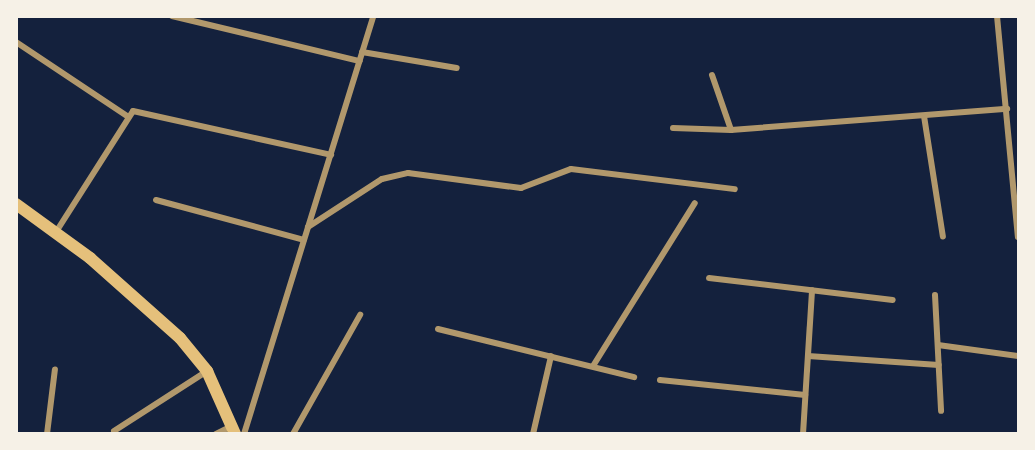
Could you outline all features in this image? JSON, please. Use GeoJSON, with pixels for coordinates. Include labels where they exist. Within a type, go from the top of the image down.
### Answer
{"type":"FeatureCollection","features":[{"type":"Feature","properties":{"kind":"main road"},"geometry":{"type":"LineString","coordinates":[[16,204],[56,233],[180,338],[207,371],[234,430]]}},
{"type":"Feature","properties":{"kind":"street"},"geometry":{"type":"LineString","coordinates":[[172,16],[360,61]]}},
{"type":"Feature","properties":{"kind":"street"},"geometry":{"type":"LineString","coordinates":[[244,434],[373,16]]}},
{"type":"Feature","properties":{"kind":"street"},"geometry":{"type":"LineString","coordinates":[[997,16],[1018,237]]}},
{"type":"Feature","properties":{"kind":"street"},"geometry":{"type":"LineString","coordinates":[[16,42],[127,116]]}},
{"type":"Feature","properties":{"kind":"street"},"geometry":{"type":"LineString","coordinates":[[362,52],[457,68]]}},
{"type":"Feature","properties":{"kind":"street"},"geometry":{"type":"LineString","coordinates":[[712,75],[730,130]]}},
{"type":"Feature","properties":{"kind":"street"},"geometry":{"type":"LineString","coordinates":[[673,128],[730,130],[1007,109]]}},
{"type":"Feature","properties":{"kind":"street"},"geometry":{"type":"LineString","coordinates":[[56,233],[127,116],[144,110],[331,155]]}},
{"type":"Feature","properties":{"kind":"street"},"geometry":{"type":"LineString","coordinates":[[924,116],[943,237]]}},
{"type":"Feature","properties":{"kind":"street"},"geometry":{"type":"LineString","coordinates":[[309,227],[382,179],[408,173],[521,188],[571,169],[735,189]]}},
{"type":"Feature","properties":{"kind":"street"},"geometry":{"type":"LineString","coordinates":[[156,200],[304,240]]}},
{"type":"Feature","properties":{"kind":"street"},"geometry":{"type":"LineString","coordinates":[[593,366],[695,203]]}},
{"type":"Feature","properties":{"kind":"street"},"geometry":{"type":"LineString","coordinates":[[709,278],[893,300]]}},
{"type":"Feature","properties":{"kind":"street"},"geometry":{"type":"LineString","coordinates":[[803,434],[812,290]]}},
{"type":"Feature","properties":{"kind":"street"},"geometry":{"type":"LineString","coordinates":[[935,295],[941,411]]}},
{"type":"Feature","properties":{"kind":"street"},"geometry":{"type":"LineString","coordinates":[[293,434],[360,315]]}},
{"type":"Feature","properties":{"kind":"street"},"geometry":{"type":"LineString","coordinates":[[438,329],[634,377]]}},
{"type":"Feature","properties":{"kind":"street"},"geometry":{"type":"LineString","coordinates":[[938,345],[1018,356]]}},
{"type":"Feature","properties":{"kind":"street"},"geometry":{"type":"LineString","coordinates":[[533,434],[551,356]]}},
{"type":"Feature","properties":{"kind":"street"},"geometry":{"type":"LineString","coordinates":[[808,356],[939,365]]}},
{"type":"Feature","properties":{"kind":"street"},"geometry":{"type":"LineString","coordinates":[[47,434],[55,369]]}},
{"type":"Feature","properties":{"kind":"street"},"geometry":{"type":"LineString","coordinates":[[114,431],[207,371]]}},
{"type":"Feature","properties":{"kind":"street"},"geometry":{"type":"LineString","coordinates":[[660,381],[805,395]]}},
{"type":"Feature","properties":{"kind":"street"},"geometry":{"type":"LineString","coordinates":[[216,434],[234,430]]}}]}
